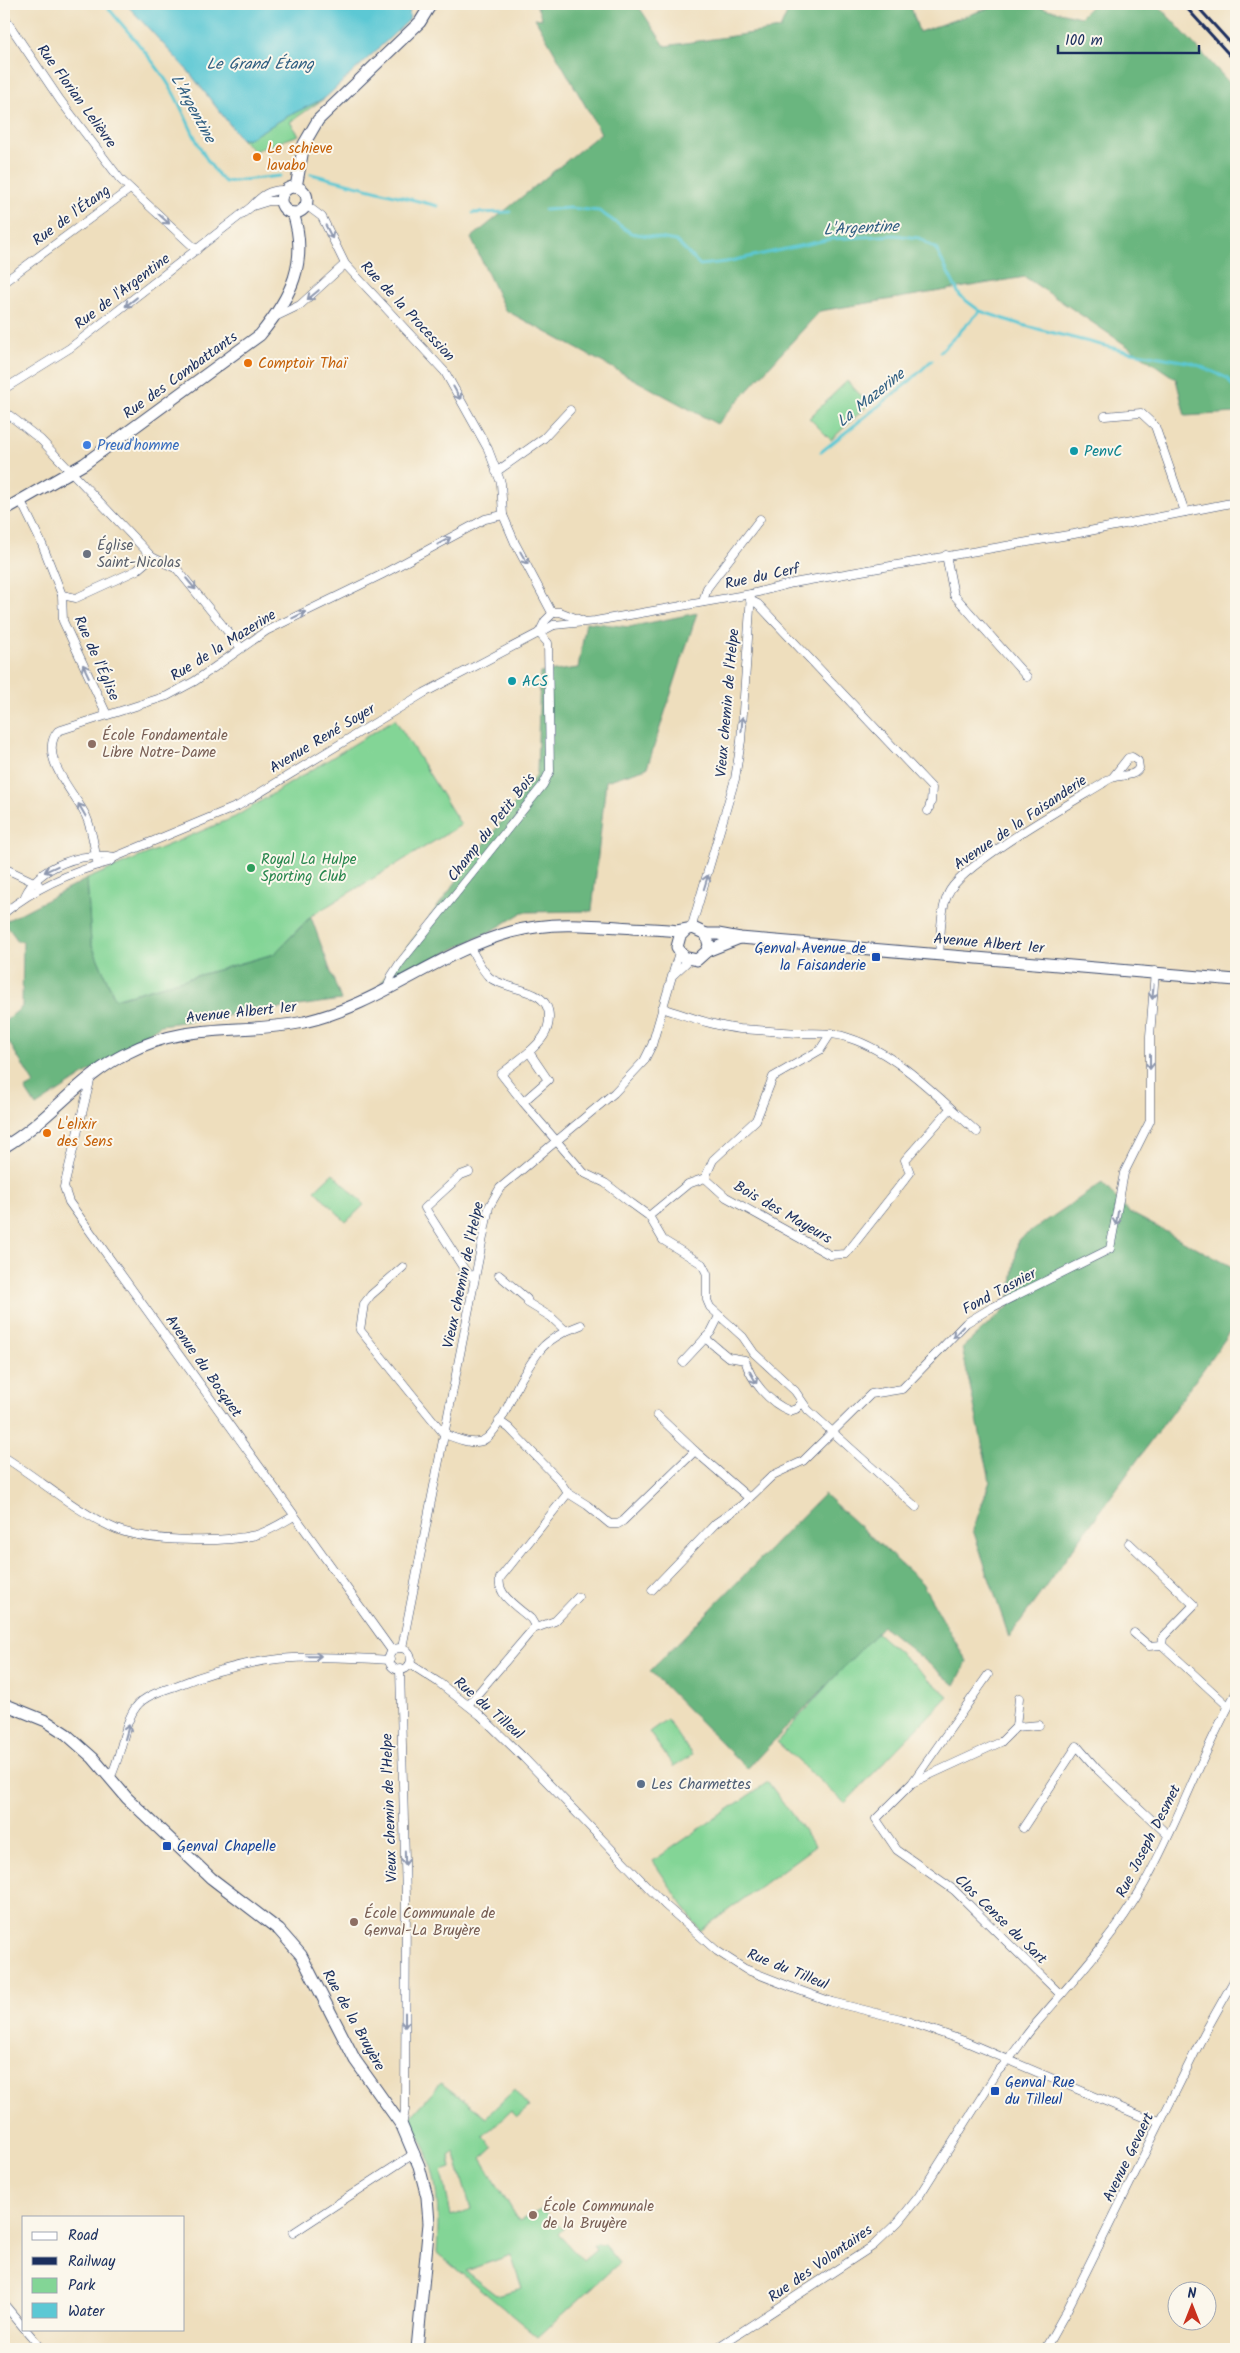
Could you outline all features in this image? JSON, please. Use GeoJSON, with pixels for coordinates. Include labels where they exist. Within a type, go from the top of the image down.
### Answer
{"type":"FeatureCollection","features":[{"type":"Feature","properties":{"kind":"main road"},"geometry":{"type":"LineString","coordinates":[[287,193],[305,194],[306,205],[303,209],[293,213],[284,209],[287,193],[304,144],[318,120],[420,22],[431,4]]}},
{"type":"Feature","properties":{"kind":"main road","name":"Rue des Combattants"},"geometry":{"type":"LineString","coordinates":[[4,510],[71,472],[260,335],[281,309],[295,277],[299,249],[293,213]]}},
{"type":"Feature","properties":{"kind":"main road","name":"Avenue Albert 1er"},"geometry":{"type":"LineString","coordinates":[[4,1147],[22,1135],[91,1077],[126,1053],[176,1034],[209,1029],[270,1027],[304,1022],[360,1004],[470,948],[512,932],[545,926],[564,924],[689,930],[740,938],[1236,980]]}},
{"type":"Feature","properties":{"kind":"main road","name":"Avenue Albert 1er"},"geometry":{"type":"LineString","coordinates":[[648,929],[666,934],[689,960],[703,957],[708,951],[740,938]]}},
{"type":"Feature","properties":{"kind":"main road"},"geometry":{"type":"LineString","coordinates":[[678,947],[689,930]]}},
{"type":"Feature","properties":{"kind":"main road"},"geometry":{"type":"LineString","coordinates":[[706,934],[708,951]]}},
{"type":"Feature","properties":{"kind":"main road","name":"Rue de la Bruyère"},"geometry":{"type":"LineString","coordinates":[[4,1704],[46,1721],[66,1734],[93,1758],[127,1798],[210,1878],[292,1942],[311,1973],[355,2060],[402,2126],[415,2153],[427,2197],[429,2224],[417,2349]]}},
{"type":"Feature","properties":{"kind":"main road","name":"Rue de la Bruyère"},"geometry":{"type":"LineString","coordinates":[[4,1712],[45,1728],[110,1778]]}},
{"type":"Feature","properties":{"kind":"street","name":"Rue Florian Lelièvre"},"geometry":{"type":"LineString","coordinates":[[4,16],[60,100],[120,179],[130,189]]}},
{"type":"Feature","properties":{"kind":"street","name":"Rue de l'Étang"},"geometry":{"type":"LineString","coordinates":[[4,282],[130,189],[197,250]]}},
{"type":"Feature","properties":{"kind":"street","name":"Rue de l'Argentine"},"geometry":{"type":"LineString","coordinates":[[4,389],[70,348],[197,250],[264,195],[276,190],[287,193]]}},
{"type":"Feature","properties":{"kind":"street","name":"Rue de l'Argentine"},"geometry":{"type":"LineString","coordinates":[[251,207],[287,193]]}},
{"type":"Feature","properties":{"kind":"street"},"geometry":{"type":"LineString","coordinates":[[306,205],[322,217],[346,264]]}},
{"type":"Feature","properties":{"kind":"street","name":"Rue de la Procession"},"geometry":{"type":"LineString","coordinates":[[275,317],[307,300],[346,264],[446,372],[488,449],[500,483],[503,515]]}},
{"type":"Feature","properties":{"kind":"street"},"geometry":{"type":"LineString","coordinates":[[4,410],[41,440],[152,557],[177,569],[241,648]]}},
{"type":"Feature","properties":{"kind":"street"},"geometry":{"type":"LineString","coordinates":[[496,472],[544,438],[570,410]]}},
{"type":"Feature","properties":{"kind":"street"},"geometry":{"type":"LineString","coordinates":[[1105,416],[1141,414],[1155,426],[1186,512]]}},
{"type":"Feature","properties":{"kind":"street","name":"Rue de l'Église"},"geometry":{"type":"LineString","coordinates":[[21,501],[42,544],[62,595],[63,621],[107,715]]}},
{"type":"Feature","properties":{"kind":"street","name":"Rue du Cerf"},"geometry":{"type":"LineString","coordinates":[[554,625],[703,602],[750,597],[793,583],[1074,534],[1236,502]]}},
{"type":"Feature","properties":{"kind":"street"},"geometry":{"type":"LineString","coordinates":[[503,515],[554,625]]}},
{"type":"Feature","properties":{"kind":"street","name":"Rue de la Mazerine"},"geometry":{"type":"LineString","coordinates":[[98,865],[86,816],[51,756],[52,738],[58,731],[167,696],[195,682],[266,631],[381,575],[485,519],[503,515]]}},
{"type":"Feature","properties":{"kind":"street"},"geometry":{"type":"LineString","coordinates":[[703,602],[707,588],[760,519]]}},
{"type":"Feature","properties":{"kind":"street"},"geometry":{"type":"LineString","coordinates":[[946,555],[954,595],[1027,677]]}},
{"type":"Feature","properties":{"kind":"street"},"geometry":{"type":"LineString","coordinates":[[62,595],[76,598],[136,570],[152,557]]}},
{"type":"Feature","properties":{"kind":"street","name":"Rue du Cerf"},"geometry":{"type":"LineString","coordinates":[[750,597],[928,784],[932,793],[928,812]]}},
{"type":"Feature","properties":{"kind":"street","name":"Vieux chemin de l'Helpe"},"geometry":{"type":"LineString","coordinates":[[689,930],[729,807],[735,779],[741,741],[750,597]]}},
{"type":"Feature","properties":{"kind":"street"},"geometry":{"type":"LineString","coordinates":[[551,615],[558,611],[583,622]]}},
{"type":"Feature","properties":{"kind":"street","name":"Avenue René Soyer"},"geometry":{"type":"LineString","coordinates":[[539,633],[551,615]]}},
{"type":"Feature","properties":{"kind":"street"},"geometry":{"type":"LineString","coordinates":[[564,624],[565,615]]}},
{"type":"Feature","properties":{"kind":"street","name":"Avenue René Soyer"},"geometry":{"type":"LineString","coordinates":[[4,913],[25,896],[42,887],[109,862],[115,857],[238,806],[424,693],[554,625]]}},
{"type":"Feature","properties":{"kind":"street","name":"Champ du Petit Bois"},"geometry":{"type":"LineString","coordinates":[[387,989],[391,977],[400,964],[543,785],[550,771],[548,642],[539,633]]}},
{"type":"Feature","properties":{"kind":"street","name":"Avenue de la Faisanderie"},"geometry":{"type":"LineString","coordinates":[[939,954],[944,906],[948,893],[955,882],[971,867],[1113,777]]}},
{"type":"Feature","properties":{"kind":"street","name":"Avenue René Soyer"},"geometry":{"type":"LineString","coordinates":[[25,896],[35,881],[46,871],[77,859],[96,856],[115,857]]}},
{"type":"Feature","properties":{"kind":"street"},"geometry":{"type":"LineString","coordinates":[[4,868],[35,881],[42,887]]}},
{"type":"Feature","properties":{"kind":"street","name":"Vieux chemin de l'Helpe"},"geometry":{"type":"LineString","coordinates":[[402,1648],[474,1278],[486,1219],[493,1198],[515,1175],[614,1094],[644,1061],[652,1045],[673,975],[678,947]]}},
{"type":"Feature","properties":{"kind":"street"},"geometry":{"type":"LineString","coordinates":[[470,948],[488,976],[498,983],[535,994],[546,1003],[549,1011],[549,1025],[546,1036],[501,1074],[523,1102],[584,1173],[605,1183],[648,1216],[663,1240],[702,1264],[708,1274],[707,1300],[719,1316],[743,1337],[753,1350],[795,1390],[802,1403],[916,1507]]}},
{"type":"Feature","properties":{"kind":"street","name":"Vieux chemin de l'Helpe"},"geometry":{"type":"LineString","coordinates":[[673,975],[689,960]]}},
{"type":"Feature","properties":{"kind":"street","name":"Fond Tasnier"},"geometry":{"type":"LineString","coordinates":[[652,1590],[716,1523],[749,1498],[773,1474],[803,1461],[871,1394],[902,1389],[966,1322],[1110,1249],[1124,1173],[1150,1121],[1150,1036],[1155,972]]}},
{"type":"Feature","properties":{"kind":"street"},"geometry":{"type":"LineString","coordinates":[[662,1008],[714,1024],[737,1028],[831,1033],[870,1046],[894,1061],[977,1132]]}},
{"type":"Feature","properties":{"kind":"street"},"geometry":{"type":"LineString","coordinates":[[648,1216],[688,1184],[705,1178],[712,1160],[756,1120],[773,1077],[820,1050],[831,1033]]}},
{"type":"Feature","properties":{"kind":"street"},"geometry":{"type":"LineString","coordinates":[[523,1102],[548,1080],[529,1052]]}},
{"type":"Feature","properties":{"kind":"street","name":"Avenue du Bosquet"},"geometry":{"type":"LineString","coordinates":[[91,1077],[64,1187],[69,1202],[294,1516],[391,1656]]}},
{"type":"Feature","properties":{"kind":"street","name":"Bois des Mayeurs"},"geometry":{"type":"LineString","coordinates":[[705,1178],[726,1197],[830,1255],[846,1254],[910,1173],[905,1160],[950,1108]]}},
{"type":"Feature","properties":{"kind":"street"},"geometry":{"type":"LineString","coordinates":[[469,1172],[461,1175],[425,1208],[466,1272],[474,1278]]}},
{"type":"Feature","properties":{"kind":"street"},"geometry":{"type":"LineString","coordinates":[[403,1267],[371,1295],[364,1304],[360,1330],[444,1434],[464,1441],[483,1440],[492,1432],[522,1378],[542,1348],[549,1341],[581,1325]]}},
{"type":"Feature","properties":{"kind":"street"},"geometry":{"type":"LineString","coordinates":[[498,1275],[528,1303],[551,1317],[566,1332]]}},
{"type":"Feature","properties":{"kind":"street"},"geometry":{"type":"LineString","coordinates":[[683,1362],[705,1338],[719,1316]]}},
{"type":"Feature","properties":{"kind":"street"},"geometry":{"type":"LineString","coordinates":[[705,1338],[728,1357],[745,1360]]}},
{"type":"Feature","properties":{"kind":"street"},"geometry":{"type":"LineString","coordinates":[[745,1360],[753,1350]]}},
{"type":"Feature","properties":{"kind":"street"},"geometry":{"type":"LineString","coordinates":[[745,1360],[753,1381],[779,1405],[790,1411],[796,1409],[802,1403]]}},
{"type":"Feature","properties":{"kind":"street"},"geometry":{"type":"LineString","coordinates":[[657,1415],[749,1498]]}},
{"type":"Feature","properties":{"kind":"street"},"geometry":{"type":"LineString","coordinates":[[499,1421],[509,1428],[541,1461],[568,1493],[588,1505],[610,1524],[618,1524],[696,1451]]}},
{"type":"Feature","properties":{"kind":"street"},"geometry":{"type":"LineString","coordinates":[[4,1457],[80,1509],[116,1528],[131,1533],[163,1538],[229,1540],[264,1532],[294,1516]]}},
{"type":"Feature","properties":{"kind":"street"},"geometry":{"type":"LineString","coordinates":[[533,1628],[534,1624],[531,1619],[502,1593],[498,1585],[500,1578],[568,1493]]}},
{"type":"Feature","properties":{"kind":"street"},"geometry":{"type":"LineString","coordinates":[[1129,1542],[1194,1605],[1163,1637],[1162,1645]]}},
{"type":"Feature","properties":{"kind":"street"},"geometry":{"type":"LineString","coordinates":[[468,1705],[533,1628],[555,1620],[578,1596]]}},
{"type":"Feature","properties":{"kind":"street"},"geometry":{"type":"LineString","coordinates":[[1134,1633],[1149,1646],[1162,1645],[1228,1706]]}},
{"type":"Feature","properties":{"kind":"street"},"geometry":{"type":"LineString","coordinates":[[110,1778],[120,1755],[132,1713],[138,1705],[163,1691],[212,1672],[266,1659],[319,1655],[391,1656],[402,1648],[410,1654],[410,1664],[406,1668],[394,1667],[391,1656]]}},
{"type":"Feature","properties":{"kind":"street","name":"Rue du Tilleul"},"geometry":{"type":"LineString","coordinates":[[410,1664],[468,1705],[524,1758],[665,1905],[717,1951],[745,1969],[832,2002],[932,2029],[1143,2117],[1161,2121]]}},
{"type":"Feature","properties":{"kind":"street","name":"Vieux chemin de l'Helpe"},"geometry":{"type":"LineString","coordinates":[[400,1669],[406,1898],[405,2110],[402,2126]]}},
{"type":"Feature","properties":{"kind":"street"},"geometry":{"type":"LineString","coordinates":[[912,1783],[988,1675]]}},
{"type":"Feature","properties":{"kind":"street","name":"Rue Joseph Desmet"},"geometry":{"type":"LineString","coordinates":[[1009,2060],[1027,2035],[1116,1927],[1144,1883],[1168,1836],[1228,1706],[1236,1693]]}},
{"type":"Feature","properties":{"kind":"street"},"geometry":{"type":"LineString","coordinates":[[912,1783],[1001,1742],[1016,1727],[1020,1698]]}},
{"type":"Feature","properties":{"kind":"street"},"geometry":{"type":"LineString","coordinates":[[1016,1727],[1039,1725]]}},
{"type":"Feature","properties":{"kind":"street"},"geometry":{"type":"LineString","coordinates":[[1023,1828],[1077,1746],[1097,1769],[1168,1836]]}},
{"type":"Feature","properties":{"kind":"street","name":"Clos Cense du Sart"},"geometry":{"type":"LineString","coordinates":[[912,1783],[876,1819],[878,1824],[897,1850],[954,1890],[1061,1995]]}},
{"type":"Feature","properties":{"kind":"street","name":"Avenue Gevaert"},"geometry":{"type":"LineString","coordinates":[[1045,2349],[1067,2310],[1204,2034],[1236,1977]]}},
{"type":"Feature","properties":{"kind":"street","name":"Rue des Volontaires"},"geometry":{"type":"LineString","coordinates":[[716,2349],[873,2246],[899,2221],[919,2196],[998,2071],[1009,2060]]}},
{"type":"Feature","properties":{"kind":"street"},"geometry":{"type":"LineString","coordinates":[[293,2233],[415,2153]]}},
{"type":"Feature","properties":{"kind":"street"},"geometry":{"type":"LineString","coordinates":[[4,2304],[22,2326]]}},
{"type":"Feature","properties":{"kind":"street"},"geometry":{"type":"LineString","coordinates":[[26,2330],[42,2349]]}},
{"type":"Feature","properties":{"kind":"green space"},"geometry":{"type":"Polygon","coordinates":[[[536,4],[637,4],[665,46],[780,29],[791,4],[910,4],[919,32],[992,7],[992,4],[1035,4],[1039,7],[1080,17],[1093,4],[1157,4],[1236,90],[1236,413],[1185,416],[1176,379],[1025,277],[820,311],[717,424],[505,310],[471,238],[601,133],[535,18],[542,19],[536,4]]]}},
{"type":"Feature","properties":{"kind":"green space"},"geometry":{"type":"Polygon","coordinates":[[[325,98],[290,122],[299,135],[254,151],[241,139],[248,139],[288,116],[325,98]]]}},
{"type":"Feature","properties":{"kind":"green space"},"geometry":{"type":"Polygon","coordinates":[[[847,381],[869,404],[831,440],[809,418],[847,381]]]}},
{"type":"Feature","properties":{"kind":"green space"},"geometry":{"type":"Polygon","coordinates":[[[697,613],[647,768],[606,781],[592,911],[523,912],[495,929],[411,970],[381,982],[537,774],[540,673],[578,668],[586,622],[629,627],[697,613]]]}},
{"type":"Feature","properties":{"kind":"green space","name":"Royal La Hulpe Sporting Club"},"geometry":{"type":"Polygon","coordinates":[[[395,719],[461,825],[311,916],[274,954],[115,999],[91,943],[87,879],[235,817],[395,719]]]}},
{"type":"Feature","properties":{"kind":"green space"},"geometry":{"type":"Polygon","coordinates":[[[87,879],[91,943],[115,999],[274,954],[311,917],[341,1000],[161,1025],[36,1106],[25,1089],[34,1084],[4,1034],[4,1022],[22,1007],[23,941],[16,941],[16,938],[4,922],[87,879]]]}},
{"type":"Feature","properties":{"kind":"green space"},"geometry":{"type":"Polygon","coordinates":[[[333,1173],[364,1205],[346,1222],[315,1190],[333,1173]]]}},
{"type":"Feature","properties":{"kind":"green space"},"geometry":{"type":"Polygon","coordinates":[[[1102,1183],[1129,1212],[1236,1269],[1236,1324],[1009,1637],[973,1530],[990,1481],[962,1348],[1009,1306],[1018,1240],[1102,1183]]]}},
{"type":"Feature","properties":{"kind":"green space"},"geometry":{"type":"Polygon","coordinates":[[[824,1494],[922,1583],[967,1662],[955,1685],[883,1626],[747,1769],[650,1671],[824,1494]]]}},
{"type":"Feature","properties":{"kind":"green space"},"geometry":{"type":"Polygon","coordinates":[[[875,1631],[948,1696],[845,1803],[777,1742],[875,1631]]]}},
{"type":"Feature","properties":{"kind":"green space"},"geometry":{"type":"Polygon","coordinates":[[[667,1719],[692,1755],[674,1767],[649,1732],[667,1719]]]}},
{"type":"Feature","properties":{"kind":"green space"},"geometry":{"type":"Polygon","coordinates":[[[768,1782],[815,1846],[700,1931],[653,1861],[768,1782]]]}},
{"type":"Feature","properties":{"kind":"green space"},"geometry":{"type":"Polygon","coordinates":[[[441,2083],[486,2117],[514,2090],[529,2107],[517,2117],[511,2111],[483,2136],[493,2147],[481,2158],[519,2221],[543,2209],[560,2227],[564,2228],[558,2234],[583,2261],[596,2250],[593,2246],[595,2244],[604,2245],[619,2263],[538,2337],[437,2253],[438,2214],[436,2188],[426,2150],[409,2119],[441,2083]],[[454,2152],[449,2156],[451,2168],[442,2171],[451,2216],[471,2209],[454,2152]],[[511,2255],[465,2271],[496,2295],[522,2288],[511,2255]]]}},
{"type":"Feature","properties":{"kind":"water","name":"Le Grand Étang"},"geometry":{"type":"Polygon","coordinates":[[[126,4],[410,4],[410,6],[409,20],[325,98],[288,116],[248,139],[241,139],[189,72],[126,4]]]}},
{"type":"Feature","properties":{"kind":"waterway","name":"L'Argentine"},"geometry":{"type":"LineString","coordinates":[[105,4],[167,82],[207,160],[225,182],[280,176]]}},
{"type":"Feature","properties":{"kind":"waterway","name":"L'Argentine"},"geometry":{"type":"LineString","coordinates":[[311,174],[438,206]]}},
{"type":"Feature","properties":{"kind":"waterway","name":"L'Argentine"},"geometry":{"type":"LineString","coordinates":[[545,210],[570,208],[599,211],[631,233],[676,241],[700,265],[726,262],[831,239],[894,235],[919,238],[936,249],[960,296],[980,311],[1022,325],[1121,350],[1193,363],[1227,378],[1236,391]]}},
{"type":"Feature","properties":{"kind":"waterway","name":"L'Argentine"},"geometry":{"type":"LineString","coordinates":[[473,213],[510,212]]}},
{"type":"Feature","properties":{"kind":"waterway","name":"La Mazerine"},"geometry":{"type":"LineString","coordinates":[[940,352],[980,311]]}},
{"type":"Feature","properties":{"kind":"waterway","name":"La Mazerine"},"geometry":{"type":"LineString","coordinates":[[821,452],[911,380],[932,360]]}},
{"type":"Feature","properties":{"kind":"railway"},"geometry":{"type":"LineString","coordinates":[[1183,4],[1236,62]]}},
{"type":"Feature","properties":{"kind":"railway"},"geometry":{"type":"LineString","coordinates":[[1195,4],[1236,49]]}},
{"type":"Feature","properties":{"kind":"place","name":"Le schieve lavabo"},"geometry":{"type":"Point","coordinates":[257,157]}},
{"type":"Feature","properties":{"kind":"place","name":"Comptoir Thaï"},"geometry":{"type":"Point","coordinates":[248,363]}},
{"type":"Feature","properties":{"kind":"place","name":"Preud'homme"},"geometry":{"type":"Point","coordinates":[87,445]}},
{"type":"Feature","properties":{"kind":"place","name":"PenvC"},"geometry":{"type":"Point","coordinates":[1074,451]}},
{"type":"Feature","properties":{"kind":"place","name":"Église Saint-Nicolas"},"geometry":{"type":"Point","coordinates":[87,554]}},
{"type":"Feature","properties":{"kind":"place","name":"ACS"},"geometry":{"type":"Point","coordinates":[512,681]}},
{"type":"Feature","properties":{"kind":"place","name":"École Fondamentale Libre Notre-Dame"},"geometry":{"type":"Point","coordinates":[92,744]}},
{"type":"Feature","properties":{"kind":"place","name":"Royal La Hulpe Sporting Club"},"geometry":{"type":"Point","coordinates":[251,868]}},
{"type":"Feature","properties":{"kind":"place","name":"Genval Avenue de la Faisanderie"},"geometry":{"type":"Point","coordinates":[876,957]}},
{"type":"Feature","properties":{"kind":"place","name":"L'elixir des Sens"},"geometry":{"type":"Point","coordinates":[47,1133]}},
{"type":"Feature","properties":{"kind":"place","name":"Les Charmettes"},"geometry":{"type":"Point","coordinates":[641,1784]}},
{"type":"Feature","properties":{"kind":"place","name":"Genval Chapelle"},"geometry":{"type":"Point","coordinates":[167,1846]}},
{"type":"Feature","properties":{"kind":"place","name":"École Communale de Genval-La Bruyère"},"geometry":{"type":"Point","coordinates":[354,1922]}},
{"type":"Feature","properties":{"kind":"place","name":"Genval Rue du Tilleul"},"geometry":{"type":"Point","coordinates":[995,2091]}},
{"type":"Feature","properties":{"kind":"place","name":"École Communale de la Bruyère"},"geometry":{"type":"Point","coordinates":[533,2215]}}]}
